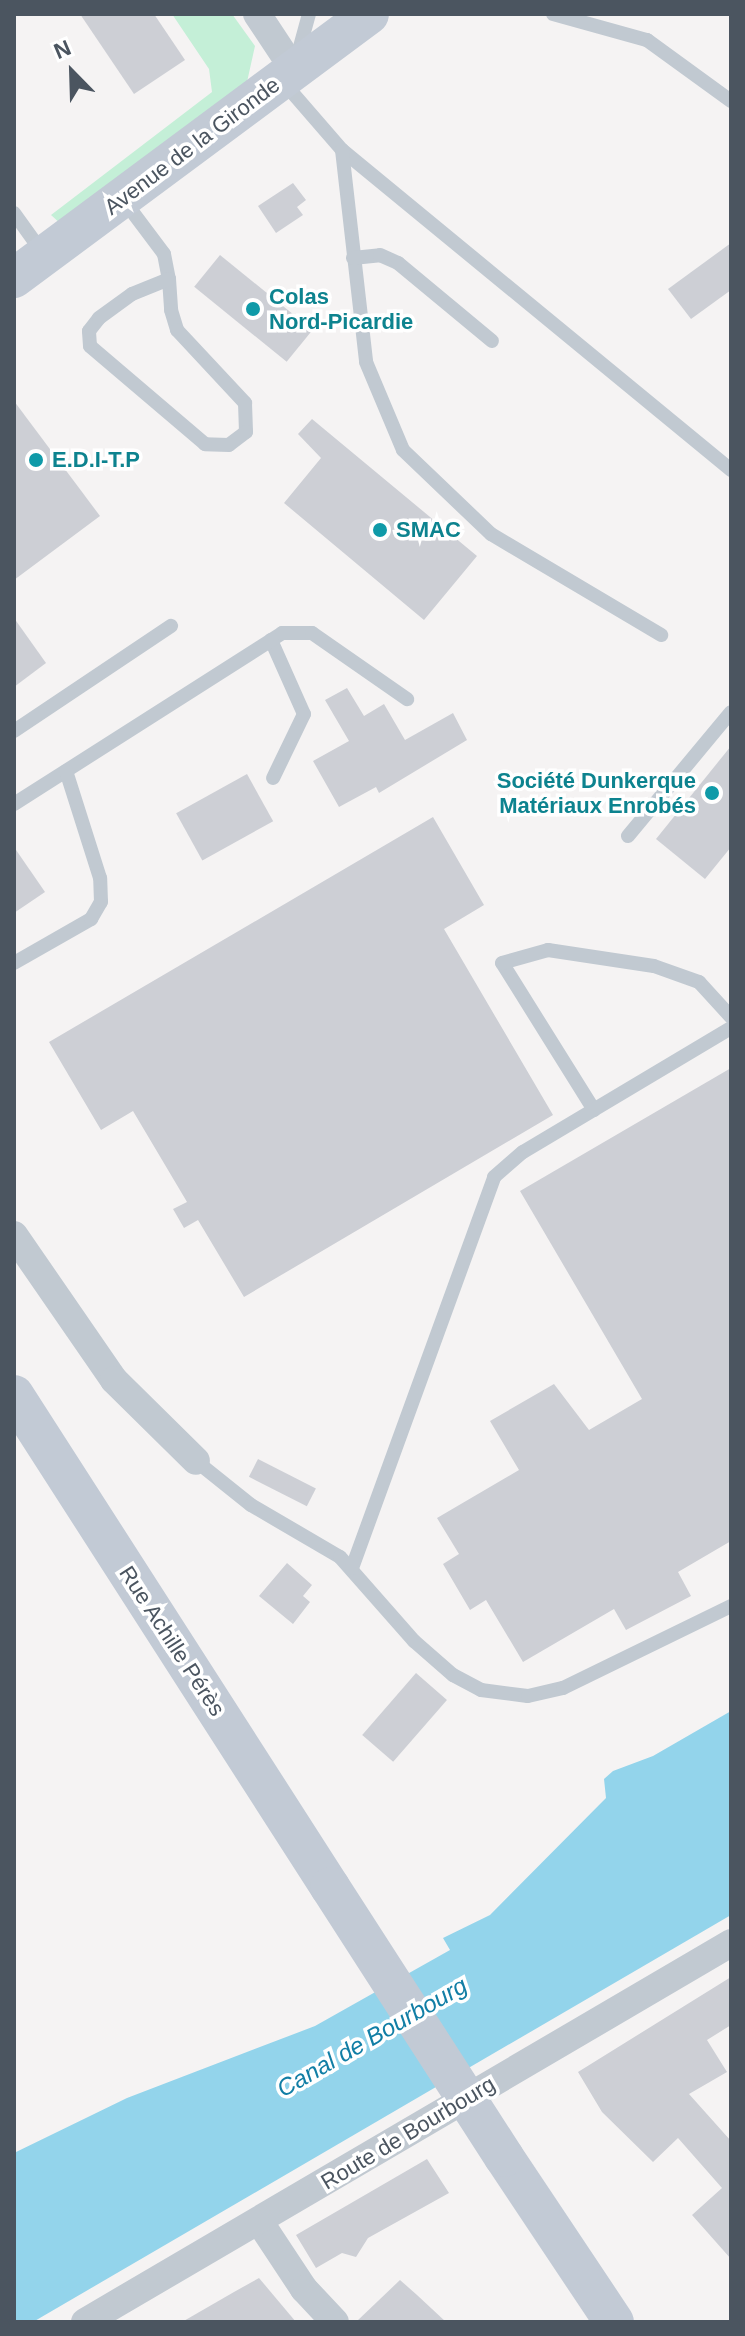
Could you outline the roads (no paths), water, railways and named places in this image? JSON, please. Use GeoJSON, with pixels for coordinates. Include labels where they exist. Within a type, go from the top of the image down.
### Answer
{"type":"FeatureCollection","features":[{"type":"Feature","properties":{"kind":"street"},"geometry":{"type":"LineString","coordinates":[[257,14],[287,75]]}},
{"type":"Feature","properties":{"kind":"street","name":"Avenue de la Gironde"},"geometry":{"type":"LineString","coordinates":[[29,267],[369,14]]}},
{"type":"Feature","properties":{"kind":"street"},"geometry":{"type":"LineString","coordinates":[[14,1235],[126,1394],[196,1461]]}},
{"type":"Feature","properties":{"kind":"street","name":"Rue Achille Pérès"},"geometry":{"type":"LineString","coordinates":[[14,1395],[504,2157]]}},
{"type":"Feature","properties":{"kind":"street","name":"Route de Bourbourg"},"geometry":{"type":"LineString","coordinates":[[85,2322],[731,1943]]}},
{"type":"Feature","properties":{"kind":"street"},"geometry":{"type":"LineString","coordinates":[[504,2157],[592,2322]]}},
{"type":"Feature","properties":{"kind":"street"},"geometry":{"type":"LineString","coordinates":[[504,2157],[614,2322]]}},
{"type":"Feature","properties":{"kind":"street"},"geometry":{"type":"LineString","coordinates":[[259,2221],[304,2289],[335,2322]]}},
{"type":"Feature","properties":{"kind":"lane"},"geometry":{"type":"LineString","coordinates":[[309,14],[287,75],[342,150],[731,470]]}},
{"type":"Feature","properties":{"kind":"lane"},"geometry":{"type":"LineString","coordinates":[[553,14],[647,40],[731,101]]}},
{"type":"Feature","properties":{"kind":"lane"},"geometry":{"type":"LineString","coordinates":[[342,150],[370,377],[412,463],[491,534],[661,635]]}},
{"type":"Feature","properties":{"kind":"lane"},"geometry":{"type":"LineString","coordinates":[[122,198],[157,243],[169,279],[177,330],[245,403],[246,432],[229,445],[205,444],[90,346],[89,331],[99,318],[132,294],[169,279]]}},
{"type":"Feature","properties":{"kind":"lane"},"geometry":{"type":"LineString","coordinates":[[14,213],[29,267]]}},
{"type":"Feature","properties":{"kind":"lane"},"geometry":{"type":"LineString","coordinates":[[353,258],[380,255],[398,263],[492,341]]}},
{"type":"Feature","properties":{"kind":"lane"},"geometry":{"type":"LineString","coordinates":[[14,731],[171,626]]}},
{"type":"Feature","properties":{"kind":"lane"},"geometry":{"type":"LineString","coordinates":[[14,804],[271,640],[293,631],[312,633],[407,699]]}},
{"type":"Feature","properties":{"kind":"lane"},"geometry":{"type":"LineString","coordinates":[[271,640],[304,714],[273,778]]}},
{"type":"Feature","properties":{"kind":"lane"},"geometry":{"type":"LineString","coordinates":[[628,836],[731,712]]}},
{"type":"Feature","properties":{"kind":"lane"},"geometry":{"type":"LineString","coordinates":[[14,963],[91,919],[101,902],[66,771]]}},
{"type":"Feature","properties":{"kind":"lane"},"geometry":{"type":"LineString","coordinates":[[594,1110],[502,963],[548,950],[654,966],[699,982],[731,1017]]}},
{"type":"Feature","properties":{"kind":"lane"},"geometry":{"type":"LineString","coordinates":[[352,1568],[488,1187],[511,1160],[731,1028]]}},
{"type":"Feature","properties":{"kind":"lane"},"geometry":{"type":"LineString","coordinates":[[196,1461],[234,1494],[352,1568],[402,1630],[453,1675],[513,1696],[584,1680],[731,1606]]}},
{"type":"Feature","properties":{"kind":"water","name":"Canal de Bourbourg"},"geometry":{"type":"Polygon","coordinates":[[[731,1711],[731,1915],[33,2322],[14,2322],[14,2153],[127,2098],[315,2026],[450,1950],[443,1938],[490,1915],[606,1798],[604,1779],[613,1771],[653,1756],[731,1711]]]}},
{"type":"Feature","properties":{"kind":"place","name":"Colas Nord-Picardie"},"geometry":{"type":"Point","coordinates":[253,309]}},
{"type":"Feature","properties":{"kind":"place","name":"E.D.I-T.P"},"geometry":{"type":"Point","coordinates":[36,460]}},
{"type":"Feature","properties":{"kind":"place","name":"SMAC"},"geometry":{"type":"Point","coordinates":[380,530]}},
{"type":"Feature","properties":{"kind":"place","name":"Société Dunkerque Matériaux Enrobés"},"geometry":{"type":"Point","coordinates":[712,793]}}]}
